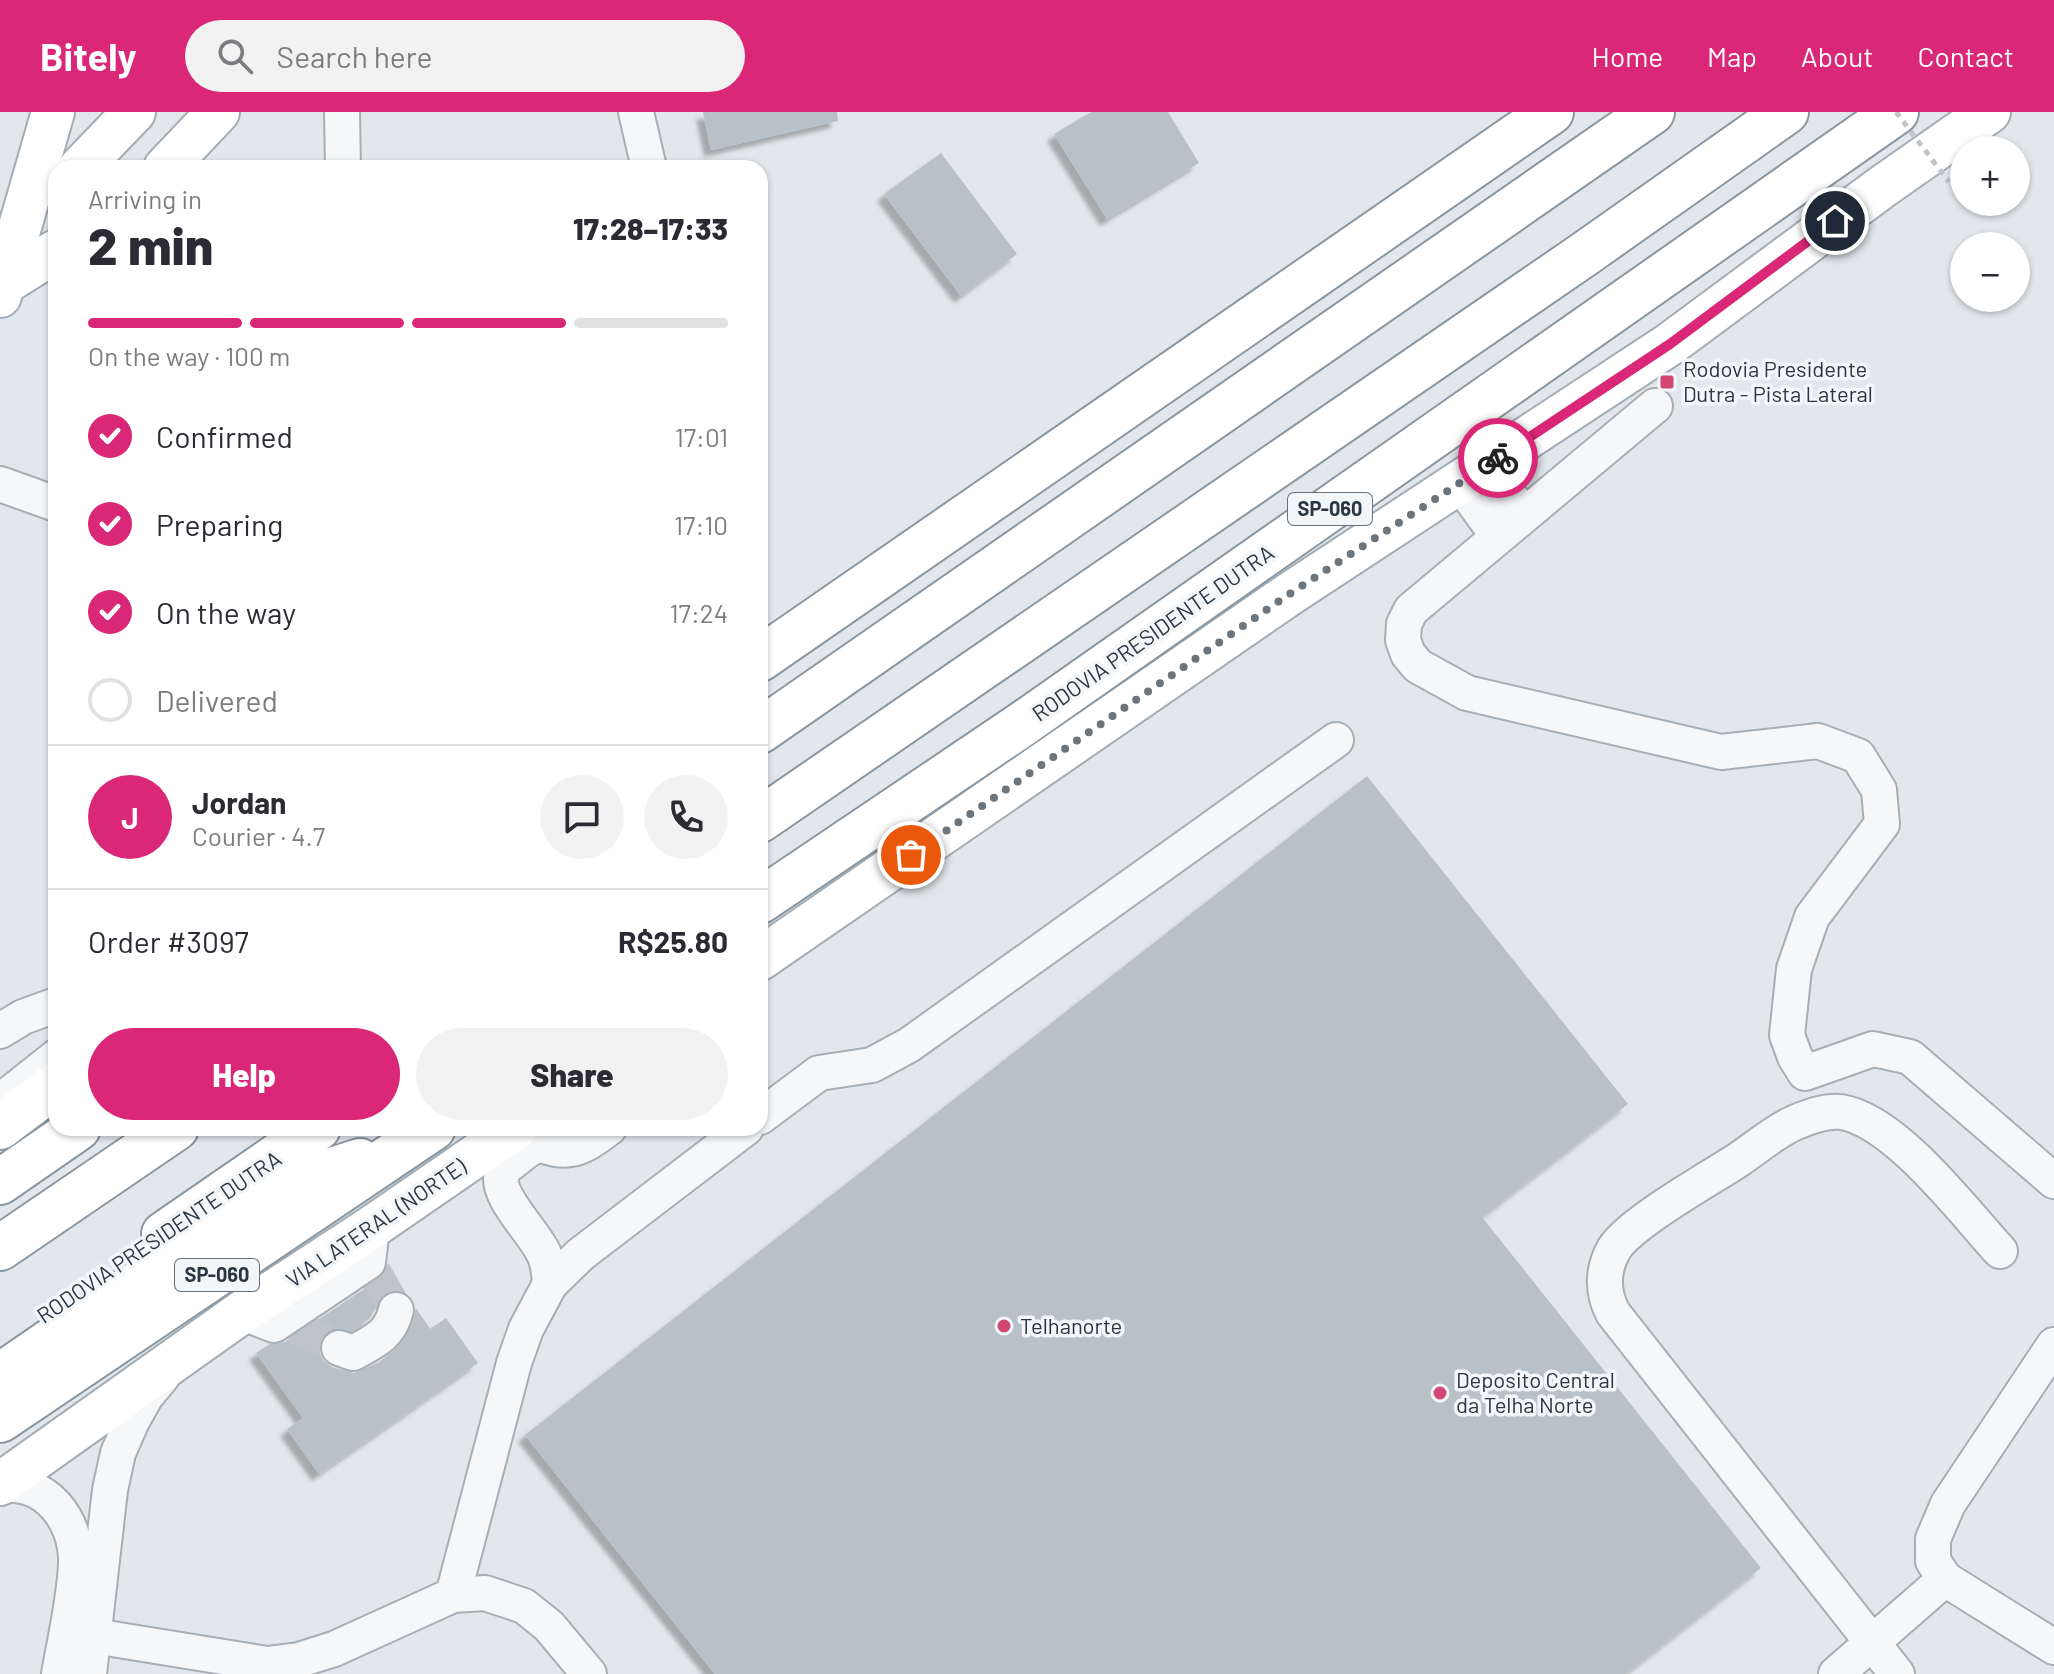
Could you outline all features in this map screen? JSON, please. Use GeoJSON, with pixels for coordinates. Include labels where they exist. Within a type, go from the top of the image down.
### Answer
{"type":"FeatureCollection","features":[{"type":"Feature","properties":{"kind":"highway"},"geometry":{"type":"LineString","coordinates":[[768,653],[1551,112]]}},
{"type":"Feature","properties":{"kind":"highway"},"geometry":{"type":"LineString","coordinates":[[1524,201],[1548,163],[1609,112]]}},
{"type":"Feature","properties":{"kind":"highway"},"geometry":{"type":"LineString","coordinates":[[768,725],[1652,112]]}},
{"type":"Feature","properties":{"kind":"highway","name":"SP-060"},"geometry":{"type":"LineString","coordinates":[[768,815],[1586,253],[1786,112]]}},
{"type":"Feature","properties":{"kind":"highway","name":"RODOVIA PRESIDENTE DUTRA"},"geometry":{"type":"LineString","coordinates":[[768,896],[1021,725],[1896,112]]}},
{"type":"Feature","properties":{"kind":"highway"},"geometry":{"type":"LineString","coordinates":[[0,1127],[48,1091]]}},
{"type":"Feature","properties":{"kind":"highway"},"geometry":{"type":"LineString","coordinates":[[0,1182],[66,1136]]}},
{"type":"Feature","properties":{"kind":"highway"},"geometry":{"type":"LineString","coordinates":[[0,1248],[164,1136]]}},
{"type":"Feature","properties":{"kind":"highway","name":"RODOVIA PRESIDENTE DUTRA"},"geometry":{"type":"LineString","coordinates":[[0,1346],[306,1136]]}},
{"type":"Feature","properties":{"kind":"highway"},"geometry":{"type":"LineString","coordinates":[[0,1376],[87,1316],[298,1181],[421,1136]]}},
{"type":"Feature","properties":{"kind":"highway","name":"SP-060"},"geometry":{"type":"LineString","coordinates":[[0,1420],[421,1136]]}},
{"type":"Feature","properties":{"kind":"main road"},"geometry":{"type":"LineString","coordinates":[[88,160],[134,112]]}},
{"type":"Feature","properties":{"kind":"main road"},"geometry":{"type":"LineString","coordinates":[[173,160],[218,112]]}},
{"type":"Feature","properties":{"kind":"main road"},"geometry":{"type":"LineString","coordinates":[[768,953],[1288,595],[1670,344],[1989,112]]}},
{"type":"Feature","properties":{"kind":"main road"},"geometry":{"type":"LineString","coordinates":[[2,288],[51,113]]}},
{"type":"Feature","properties":{"kind":"main road"},"geometry":{"type":"LineString","coordinates":[[2,288],[48,256]]}},
{"type":"Feature","properties":{"kind":"main road","name":"VIA LATERAL (NORTE)"},"geometry":{"type":"LineString","coordinates":[[0,1485],[175,1360],[271,1320],[371,1254],[507,1136]]}},
{"type":"Feature","properties":{"kind":"street"},"geometry":{"type":"LineString","coordinates":[[342,112],[343,160]]}},
{"type":"Feature","properties":{"kind":"street"},"geometry":{"type":"LineString","coordinates":[[636,112],[647,160]]}},
{"type":"Feature","properties":{"kind":"street"},"geometry":{"type":"LineString","coordinates":[[1655,406],[1411,610],[1404,624],[1403,640],[1408,654],[1418,666],[1467,693],[1721,752],[1818,741],[1858,756],[1879,790],[1882,824],[1812,917],[1794,969],[1787,1035],[1805,1073],[1791,1125]]}},
{"type":"Feature","properties":{"kind":"street"},"geometry":{"type":"LineString","coordinates":[[1472,475],[1524,514]]}},
{"type":"Feature","properties":{"kind":"street"},"geometry":{"type":"LineString","coordinates":[[1472,475],[1498,536]]}},
{"type":"Feature","properties":{"kind":"street"},"geometry":{"type":"LineString","coordinates":[[0,484],[48,501]]}},
{"type":"Feature","properties":{"kind":"street"},"geometry":{"type":"LineString","coordinates":[[768,1111],[819,1073],[872,1065],[909,1045],[1336,740]]}},
{"type":"Feature","properties":{"kind":"street"},"geometry":{"type":"LineString","coordinates":[[0,1031],[23,1017],[48,1008]]}},
{"type":"Feature","properties":{"kind":"street"},"geometry":{"type":"LineString","coordinates":[[1805,1073],[1873,1049],[1910,1057],[2054,1181]]}},
{"type":"Feature","properties":{"kind":"street"},"geometry":{"type":"LineString","coordinates":[[0,1101],[48,1063]]}},
{"type":"Feature","properties":{"kind":"street"},"geometry":{"type":"LineString","coordinates":[[1897,1674],[1613,1313],[1607,1302],[1604,1284],[1607,1267],[1613,1250],[1622,1239],[1791,1125],[1820,1114],[1842,1112],[1873,1124],[1906,1149],[2000,1251]]}},
{"type":"Feature","properties":{"kind":"street"},"geometry":{"type":"LineString","coordinates":[[550,1284],[549,1267],[543,1251],[503,1193],[501,1175],[505,1167],[530,1147],[545,1145],[563,1150],[573,1149],[595,1136]]}},
{"type":"Feature","properties":{"kind":"street"},"geometry":{"type":"LineString","coordinates":[[453,1595],[514,1363],[526,1329],[550,1284],[581,1254],[736,1136]]}},
{"type":"Feature","properties":{"kind":"street"},"geometry":{"type":"LineString","coordinates":[[339,1348],[353,1353],[373,1342],[392,1327],[396,1310]]}},
{"type":"Feature","properties":{"kind":"street"},"geometry":{"type":"LineString","coordinates":[[2054,1345],[1948,1504],[1933,1539],[1933,1561],[1945,1579],[2054,1647]]}},
{"type":"Feature","properties":{"kind":"street"},"geometry":{"type":"LineString","coordinates":[[89,1674],[110,1490],[118,1453],[146,1396],[175,1360]]}},
{"type":"Feature","properties":{"kind":"street"},"geometry":{"type":"LineString","coordinates":[[0,1485],[15,1484],[47,1497],[63,1515],[72,1537],[76,1563],[59,1674]]}},
{"type":"Feature","properties":{"kind":"street"},"geometry":{"type":"LineString","coordinates":[[1836,1674],[1945,1579]]}},
{"type":"Feature","properties":{"kind":"street"},"geometry":{"type":"LineString","coordinates":[[94,1636],[267,1664],[299,1660],[334,1649],[453,1595],[485,1593],[524,1606],[549,1626],[589,1674]]}},
{"type":"Feature","properties":{"kind":"path"},"geometry":{"type":"LineString","coordinates":[[1896,112],[1949,182]]}},
{"type":"Feature","properties":{"kind":"building"},"geometry":{"type":"Polygon","coordinates":[[[703,112],[837,112],[838,121],[711,150],[703,112]]]}},
{"type":"Feature","properties":{"kind":"building"},"geometry":{"type":"Polygon","coordinates":[[[1091,112],[1168,112],[1199,163],[1107,219],[1054,134],[1091,112]]]}},
{"type":"Feature","properties":{"kind":"building"},"geometry":{"type":"Polygon","coordinates":[[[941,153],[1017,254],[961,296],[884,194],[941,153]]]}},
{"type":"Feature","properties":{"kind":"building","name":"Telhanorte"},"geometry":{"type":"Polygon","coordinates":[[[1367,776],[1628,1104],[1482,1217],[1761,1568],[1626,1674],[715,1674],[525,1435],[1367,776]]]}},
{"type":"Feature","properties":{"kind":"building"},"geometry":{"type":"Polygon","coordinates":[[[387,1268],[404,1292],[392,1290],[383,1295],[370,1318],[351,1331],[336,1328],[326,1333],[319,1351],[324,1361],[332,1367],[354,1373],[379,1362],[406,1337],[416,1308],[430,1329],[446,1318],[478,1363],[319,1474],[287,1429],[303,1418],[256,1353],[270,1344],[285,1342],[379,1279],[387,1268]]]}},
{"type":"Feature","properties":{"kind":"tunnel"},"geometry":{"type":"LineString","coordinates":[[374,1272],[396,1310]]}},
{"type":"Feature","properties":{"kind":"tunnel"},"geometry":{"type":"LineString","coordinates":[[295,1326],[339,1348]]}},
{"type":"Feature","properties":{"kind":"way so far"},"geometry":{"type":"LineString","coordinates":[[911,855],[1288,595],[1498,458]]}},
{"type":"Feature","properties":{"kind":"place","name":"Rodovia Presidente Dutra - Pista Lateral"},"geometry":{"type":"Point","coordinates":[1667,382]}},
{"type":"Feature","properties":{"kind":"place","name":"Telhanorte"},"geometry":{"type":"Point","coordinates":[1004,1326]}},
{"type":"Feature","properties":{"kind":"place","name":"Deposito Central da Telha Norte"},"geometry":{"type":"Point","coordinates":[1440,1393]}},
{"type":"Feature","properties":{"kind":"route"},"geometry":{"type":"LineString","coordinates":[[1498,458],[1670,344],[1835,221]]}}]}
